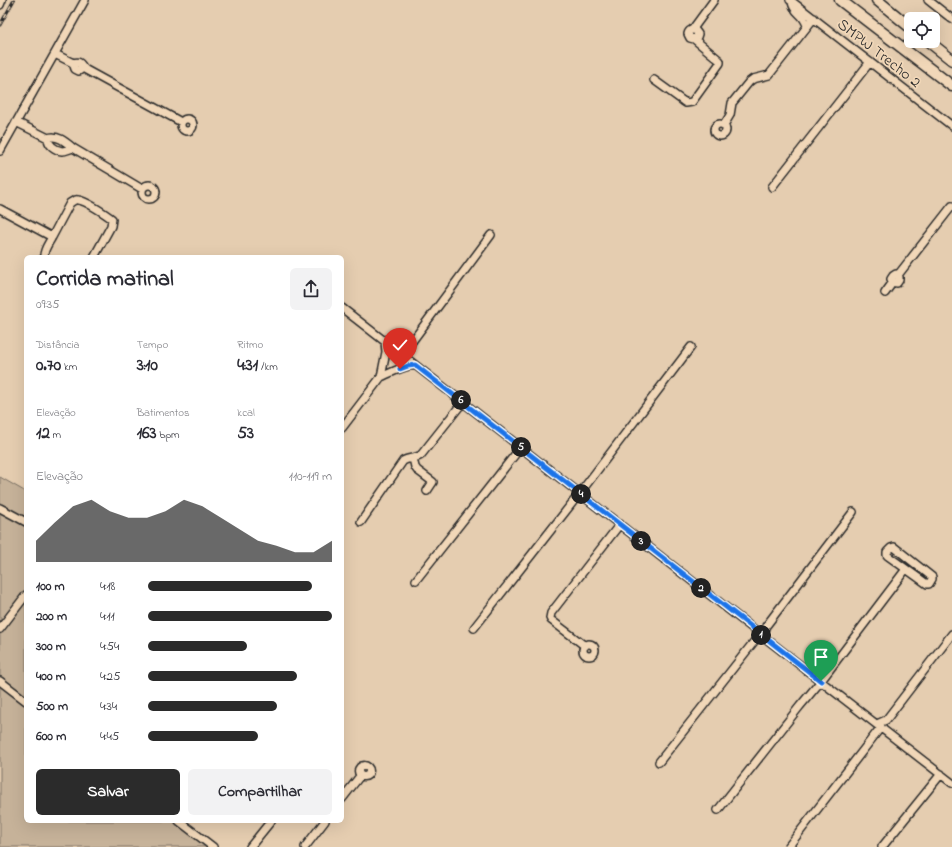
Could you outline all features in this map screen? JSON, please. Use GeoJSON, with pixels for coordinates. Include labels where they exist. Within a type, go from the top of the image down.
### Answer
{"type":"FeatureCollection","features":[{"type":"Feature","properties":{"kind":"highway"},"geometry":{"type":"LineString","coordinates":[[840,0],[952,86]]}},
{"type":"Feature","properties":{"kind":"highway"},"geometry":{"type":"LineString","coordinates":[[877,0],[904,22]]}},
{"type":"Feature","properties":{"kind":"highway"},"geometry":{"type":"LineString","coordinates":[[937,48],[952,60]]}},
{"type":"Feature","properties":{"kind":"street"},"geometry":{"type":"LineString","coordinates":[[0,6],[2,0]]}},
{"type":"Feature","properties":{"kind":"street"},"geometry":{"type":"LineString","coordinates":[[0,151],[85,0]]}},
{"type":"Feature","properties":{"kind":"street"},"geometry":{"type":"LineString","coordinates":[[654,80],[686,103],[692,102],[720,63],[718,59],[694,39],[698,34],[696,31],[692,30],[714,0]]}},
{"type":"Feature","properties":{"kind":"street"},"geometry":{"type":"LineString","coordinates":[[928,0],[952,19]]}},
{"type":"Feature","properties":{"kind":"street"},"geometry":{"type":"LineString","coordinates":[[791,1],[794,8],[807,23],[807,26]]}},
{"type":"Feature","properties":{"kind":"street","name":"SMPW Trecho 2"},"geometry":{"type":"LineString","coordinates":[[791,1],[952,126]]}},
{"type":"Feature","properties":{"kind":"street"},"geometry":{"type":"LineString","coordinates":[[724,125],[730,115],[732,103],[751,81],[769,76],[814,18]]}},
{"type":"Feature","properties":{"kind":"street"},"geometry":{"type":"LineString","coordinates":[[55,54],[73,63],[79,63],[83,68],[182,122]]}},
{"type":"Feature","properties":{"kind":"street"},"geometry":{"type":"LineString","coordinates":[[772,187],[870,62]]}},
{"type":"Feature","properties":{"kind":"street"},"geometry":{"type":"LineString","coordinates":[[16,122],[48,138],[54,136],[57,137],[72,148],[142,189]]}},
{"type":"Feature","properties":{"kind":"street"},"geometry":{"type":"LineString","coordinates":[[43,255],[70,203],[77,199],[82,200],[112,219],[111,226],[95,255]]}},
{"type":"Feature","properties":{"kind":"street"},"geometry":{"type":"LineString","coordinates":[[885,293],[893,282],[891,277],[898,275],[952,206]]}},
{"type":"Feature","properties":{"kind":"street"},"geometry":{"type":"LineString","coordinates":[[0,209],[52,237]]}},
{"type":"Feature","properties":{"kind":"street"},"geometry":{"type":"LineString","coordinates":[[402,355],[491,235]]}},
{"type":"Feature","properties":{"kind":"street"},"geometry":{"type":"LineString","coordinates":[[344,310],[952,782]]}},
{"type":"Feature","properties":{"kind":"street"},"geometry":{"type":"LineString","coordinates":[[344,425],[381,377],[386,347],[385,342]]}},
{"type":"Feature","properties":{"kind":"street"},"geometry":{"type":"LineString","coordinates":[[474,628],[580,493],[691,347]]}},
{"type":"Feature","properties":{"kind":"street"},"geometry":{"type":"LineString","coordinates":[[384,363],[394,371]]}},
{"type":"Feature","properties":{"kind":"street"},"geometry":{"type":"LineString","coordinates":[[381,377],[408,366],[415,365]]}},
{"type":"Feature","properties":{"kind":"street"},"geometry":{"type":"LineString","coordinates":[[361,522],[403,461],[405,459],[419,457],[463,402]]}},
{"type":"Feature","properties":{"kind":"street"},"geometry":{"type":"LineString","coordinates":[[416,580],[520,447]]}},
{"type":"Feature","properties":{"kind":"street"},"geometry":{"type":"LineString","coordinates":[[413,458],[417,470],[433,482],[427,492]]}},
{"type":"Feature","properties":{"kind":"street"},"geometry":{"type":"LineString","coordinates":[[0,508],[24,521]]}},
{"type":"Feature","properties":{"kind":"street"},"geometry":{"type":"LineString","coordinates":[[659,762],[854,512]]}},
{"type":"Feature","properties":{"kind":"street"},"geometry":{"type":"LineString","coordinates":[[585,646],[551,620],[550,616],[620,524]]}},
{"type":"Feature","properties":{"kind":"street"},"geometry":{"type":"LineString","coordinates":[[894,547],[933,579],[929,584],[927,584],[906,569],[887,555],[887,552],[891,548],[894,547]]}},
{"type":"Feature","properties":{"kind":"street"},"geometry":{"type":"LineString","coordinates":[[718,810],[821,681],[906,569]]}},
{"type":"Feature","properties":{"kind":"street"},"geometry":{"type":"LineString","coordinates":[[0,629],[24,598]]}},
{"type":"Feature","properties":{"kind":"street"},"geometry":{"type":"LineString","coordinates":[[788,847],[952,634]]}},
{"type":"Feature","properties":{"kind":"street"},"geometry":{"type":"LineString","coordinates":[[0,681],[24,699]]}},
{"type":"Feature","properties":{"kind":"street"},"geometry":{"type":"LineString","coordinates":[[882,847],[941,774]]}},
{"type":"Feature","properties":{"kind":"street"},"geometry":{"type":"LineString","coordinates":[[344,797],[360,776]]}},
{"type":"Feature","properties":{"kind":"street"},"geometry":{"type":"LineString","coordinates":[[183,823],[213,847]]}},
{"type":"Feature","properties":{"kind":"street"},"geometry":{"type":"LineString","coordinates":[[250,847],[269,823]]}},
{"type":"Feature","properties":{"kind":"street"},"geometry":{"type":"LineString","coordinates":[[305,847],[323,823]]}},
{"type":"Feature","properties":{"kind":"shaded area"},"geometry":{"type":"Polygon","coordinates":[[[0,477],[24,491],[24,823],[183,823],[215,847],[0,847],[0,477]]]}},
{"type":"Feature","properties":{"kind":"railway"},"geometry":{"type":"LineString","coordinates":[[0,25],[14,0]]}},
{"type":"Feature","properties":{"kind":"route"},"geometry":{"type":"LineString","coordinates":[[400,369],[415,365],[821,681]]}}]}
